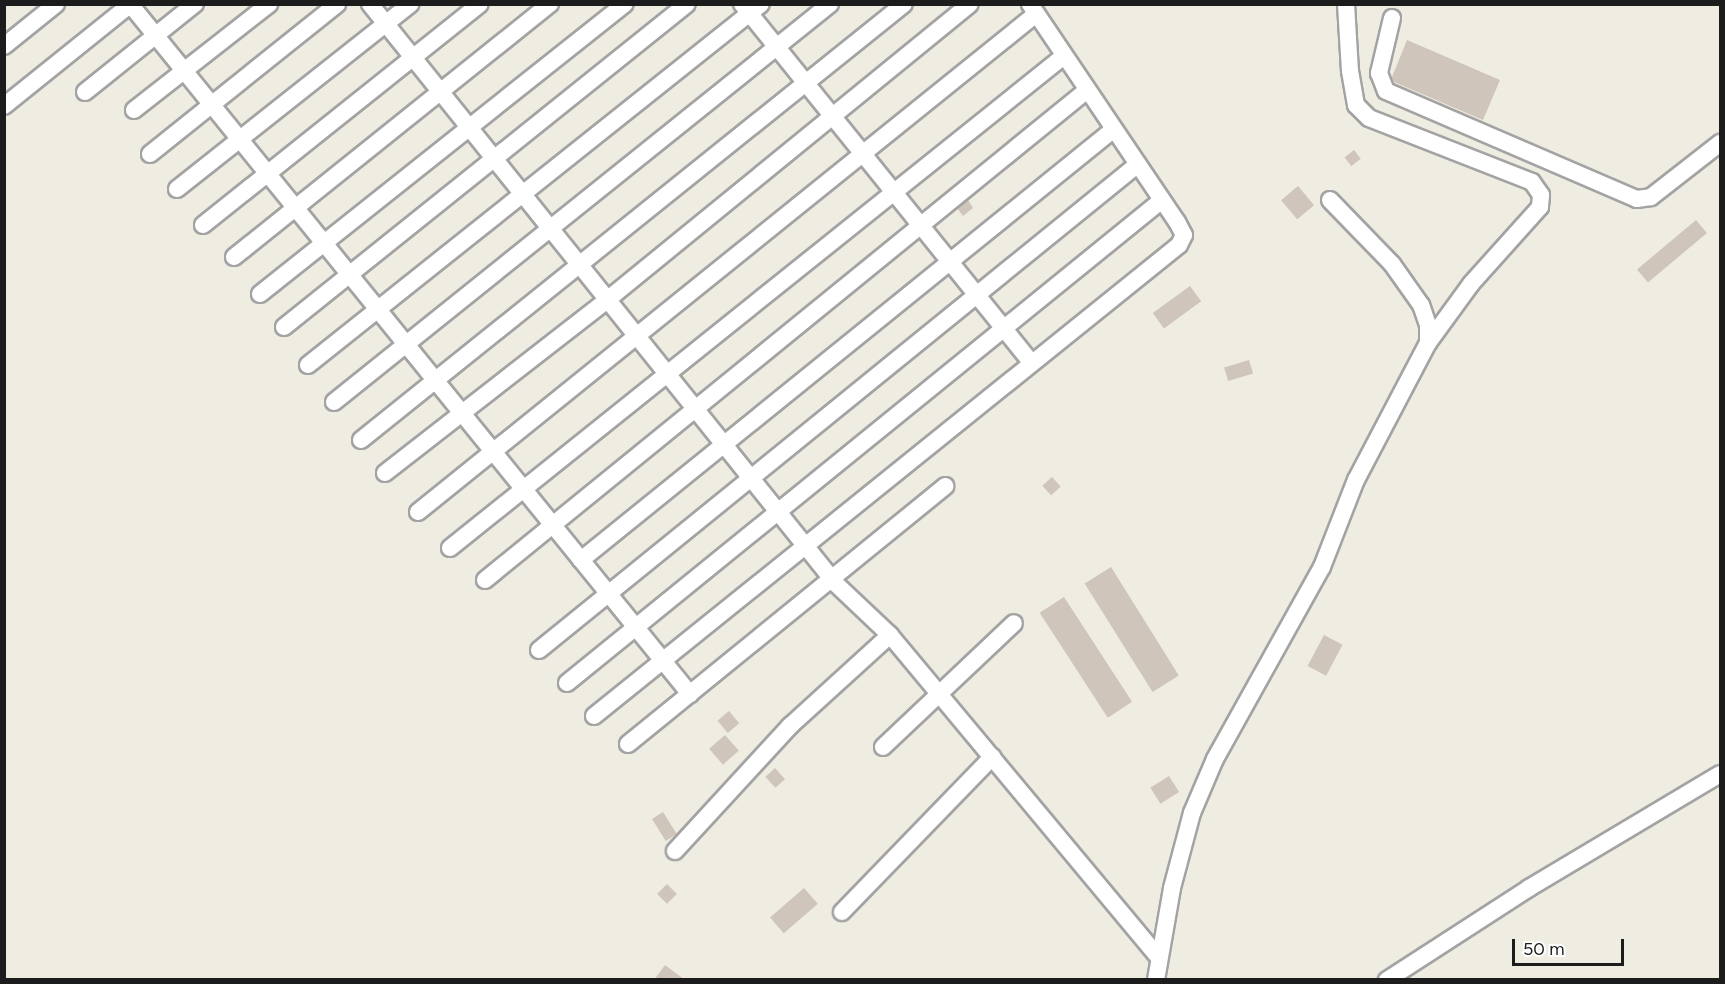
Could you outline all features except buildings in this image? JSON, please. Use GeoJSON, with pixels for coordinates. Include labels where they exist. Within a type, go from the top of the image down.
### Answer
{"type":"FeatureCollection","features":[{"type":"Feature","properties":{"kind":"street"},"geometry":{"type":"LineString","coordinates":[[4,46],[56,4]]}},
{"type":"Feature","properties":{"kind":"street"},"geometry":{"type":"LineString","coordinates":[[85,92],[195,4]]}},
{"type":"Feature","properties":{"kind":"street"},"geometry":{"type":"LineString","coordinates":[[134,110],[269,4]]}},
{"type":"Feature","properties":{"kind":"street"},"geometry":{"type":"LineString","coordinates":[[150,154],[337,4]]}},
{"type":"Feature","properties":{"kind":"street"},"geometry":{"type":"LineString","coordinates":[[370,4],[832,579],[890,635],[1157,956]]}},
{"type":"Feature","properties":{"kind":"street"},"geometry":{"type":"LineString","coordinates":[[177,189],[410,4]]}},
{"type":"Feature","properties":{"kind":"street"},"geometry":{"type":"LineString","coordinates":[[203,225],[480,4]]}},
{"type":"Feature","properties":{"kind":"street"},"geometry":{"type":"LineString","coordinates":[[234,257],[550,4]]}},
{"type":"Feature","properties":{"kind":"street"},"geometry":{"type":"LineString","coordinates":[[260,294],[625,4]]}},
{"type":"Feature","properties":{"kind":"street"},"geometry":{"type":"LineString","coordinates":[[284,327],[687,4]]}},
{"type":"Feature","properties":{"kind":"street"},"geometry":{"type":"LineString","coordinates":[[334,402],[830,4]]}},
{"type":"Feature","properties":{"kind":"street"},"geometry":{"type":"LineString","coordinates":[[361,440],[578,263],[904,4]]}},
{"type":"Feature","properties":{"kind":"street"},"geometry":{"type":"LineString","coordinates":[[385,473],[607,300],[970,4]]}},
{"type":"Feature","properties":{"kind":"street"},"geometry":{"type":"LineString","coordinates":[[1156,980],[1157,956],[1192,813],[1215,759],[1322,567],[1356,480],[1428,343],[1471,284],[1540,207],[1541,195],[1532,182],[1369,118],[1356,105],[1350,71],[1346,4]]}},
{"type":"Feature","properties":{"kind":"street"},"geometry":{"type":"LineString","coordinates":[[4,106],[130,5],[690,694]]}},
{"type":"Feature","properties":{"kind":"street"},"geometry":{"type":"LineString","coordinates":[[308,365],[751,8],[776,47],[1032,363]]}},
{"type":"Feature","properties":{"kind":"street"},"geometry":{"type":"LineString","coordinates":[[418,512],[864,155],[1033,9],[1184,235],[1179,245],[594,716]]}},
{"type":"Feature","properties":{"kind":"street"},"geometry":{"type":"LineString","coordinates":[[1392,18],[1378,73],[1386,91],[1637,199],[1652,197],[1720,143]]}},
{"type":"Feature","properties":{"kind":"street"},"geometry":{"type":"LineString","coordinates":[[450,548],[1064,56]]}},
{"type":"Feature","properties":{"kind":"street"},"geometry":{"type":"LineString","coordinates":[[485,580],[1087,90]]}},
{"type":"Feature","properties":{"kind":"street"},"geometry":{"type":"LineString","coordinates":[[580,560],[1114,129]]}},
{"type":"Feature","properties":{"kind":"street"},"geometry":{"type":"LineString","coordinates":[[539,650],[1138,164]]}},
{"type":"Feature","properties":{"kind":"street"},"geometry":{"type":"LineString","coordinates":[[567,683],[1162,200]]}},
{"type":"Feature","properties":{"kind":"street"},"geometry":{"type":"LineString","coordinates":[[1330,200],[1392,264],[1421,305],[1428,325],[1428,343]]}},
{"type":"Feature","properties":{"kind":"street"},"geometry":{"type":"LineString","coordinates":[[628,744],[946,486]]}},
{"type":"Feature","properties":{"kind":"street"},"geometry":{"type":"LineString","coordinates":[[883,747],[1014,623]]}},
{"type":"Feature","properties":{"kind":"street"},"geometry":{"type":"LineString","coordinates":[[675,851],[790,726],[890,635]]}},
{"type":"Feature","properties":{"kind":"street"},"geometry":{"type":"LineString","coordinates":[[842,912],[992,757]]}},
{"type":"Feature","properties":{"kind":"street"},"geometry":{"type":"LineString","coordinates":[[1387,980],[1720,774]]}}]}
